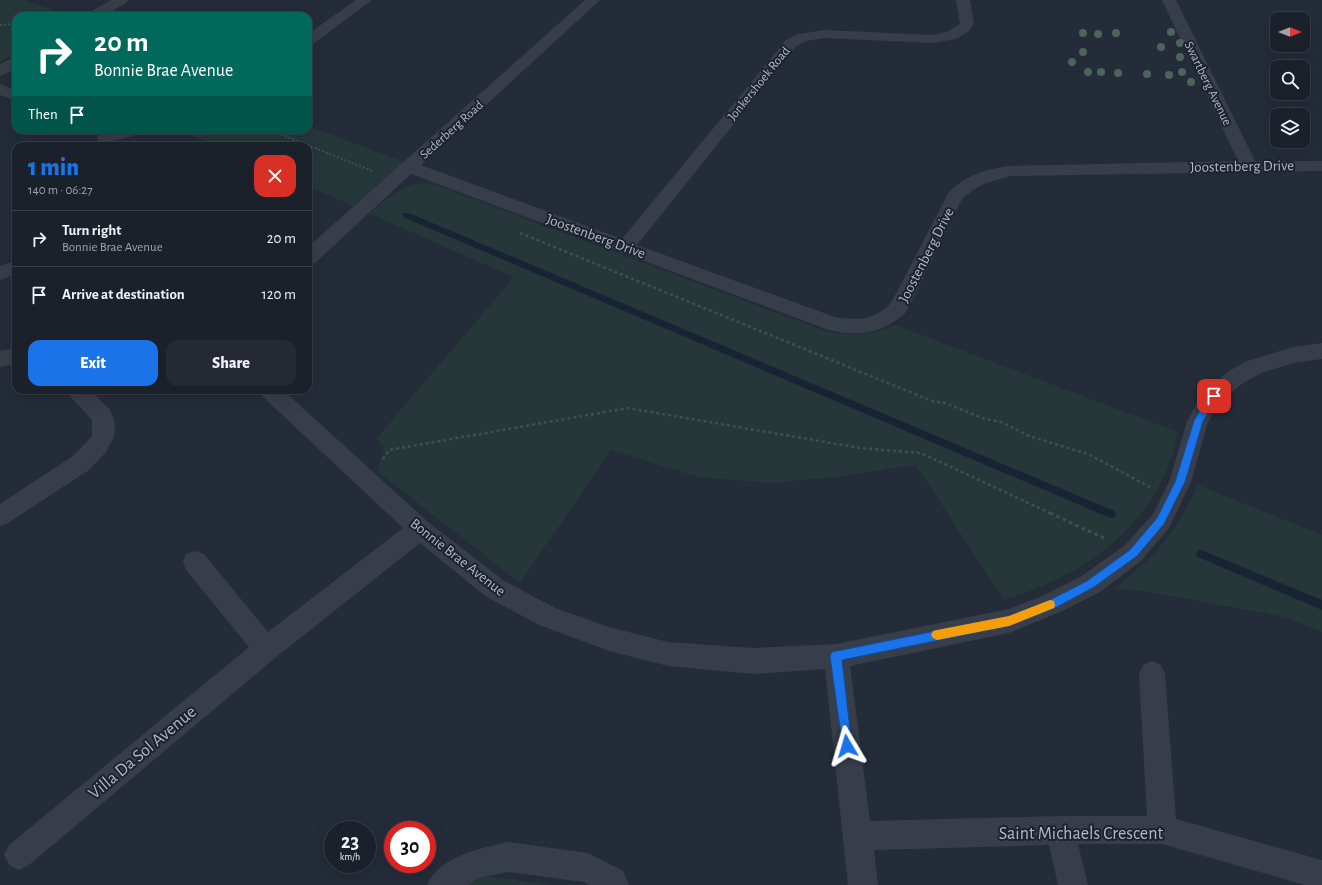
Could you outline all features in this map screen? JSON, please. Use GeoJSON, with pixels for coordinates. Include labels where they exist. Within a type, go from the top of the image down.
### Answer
{"type":"FeatureCollection","features":[{"type":"Feature","properties":{"kind":"street"},"geometry":{"type":"LineString","coordinates":[[100,12],[121,0]]}},
{"type":"Feature","properties":{"kind":"street"},"geometry":{"type":"LineString","coordinates":[[312,38],[366,0]]}},
{"type":"Feature","properties":{"kind":"street","name":"Sederberg Road"},"geometry":{"type":"LineString","coordinates":[[312,254],[593,0]]}},
{"type":"Feature","properties":{"kind":"street","name":"Jonkershoek Road"},"geometry":{"type":"LineString","coordinates":[[625,247],[791,43],[803,37],[824,34],[932,39],[951,36],[964,29],[967,24],[963,0]]}},
{"type":"Feature","properties":{"kind":"street","name":"Swartberg Avenue"},"geometry":{"type":"LineString","coordinates":[[1169,0],[1249,166]]}},
{"type":"Feature","properties":{"kind":"street"},"geometry":{"type":"LineString","coordinates":[[0,71],[12,64]]}},
{"type":"Feature","properties":{"kind":"street"},"geometry":{"type":"LineString","coordinates":[[0,89],[12,94]]}},
{"type":"Feature","properties":{"kind":"street"},"geometry":{"type":"LineString","coordinates":[[102,138],[118,134]]}},
{"type":"Feature","properties":{"kind":"street","name":"Joostenberg Drive"},"geometry":{"type":"LineString","coordinates":[[409,167],[833,324],[846,327],[860,327],[884,320],[893,315],[899,307],[955,196],[977,179],[1010,171],[1322,166]]}},
{"type":"Feature","properties":{"kind":"street"},"geometry":{"type":"LineString","coordinates":[[0,273],[12,268]]}},
{"type":"Feature","properties":{"kind":"street","name":"Bonnie Brae Avenue"},"geometry":{"type":"LineString","coordinates":[[273,394],[420,530],[494,588],[548,617],[609,639],[668,654],[754,661],[836,656],[1009,621],[1052,604],[1091,584],[1133,553],[1161,521],[1180,482],[1198,421],[1208,404],[1221,389],[1236,377],[1254,367],[1272,360],[1293,355],[1322,351]]}},
{"type":"Feature","properties":{"kind":"street"},"geometry":{"type":"LineString","coordinates":[[0,359],[12,357]]}},
{"type":"Feature","properties":{"kind":"street"},"geometry":{"type":"LineString","coordinates":[[0,516],[81,463],[98,446],[104,437],[104,422],[102,416],[81,394]]}},
{"type":"Feature","properties":{"kind":"street","name":"Villa Da Sol Avenue"},"geometry":{"type":"LineString","coordinates":[[19,855],[266,649],[420,530]]}},
{"type":"Feature","properties":{"kind":"street"},"geometry":{"type":"LineString","coordinates":[[195,562],[266,649]]}},
{"type":"Feature","properties":{"kind":"street"},"geometry":{"type":"LineString","coordinates":[[836,656],[863,885]]}},
{"type":"Feature","properties":{"kind":"street"},"geometry":{"type":"LineString","coordinates":[[1152,674],[1162,830]]}},
{"type":"Feature","properties":{"kind":"street"},"geometry":{"type":"LineString","coordinates":[[1060,830],[1073,885]]}},
{"type":"Feature","properties":{"kind":"street","name":"Saint Michaels Crescent"},"geometry":{"type":"LineString","coordinates":[[858,836],[1060,830],[1162,830],[1322,875]]}},
{"type":"Feature","properties":{"kind":"street"},"geometry":{"type":"LineString","coordinates":[[442,885],[472,865],[508,857],[588,868],[612,882],[614,885]]}},
{"type":"Feature","properties":{"kind":"path"},"geometry":{"type":"LineString","coordinates":[[0,25],[12,24]]}},
{"type":"Feature","properties":{"kind":"path"},"geometry":{"type":"LineString","coordinates":[[280,134],[300,142]]}},
{"type":"Feature","properties":{"kind":"path"},"geometry":{"type":"LineString","coordinates":[[312,147],[387,177],[392,181]]}},
{"type":"Feature","properties":{"kind":"path"},"geometry":{"type":"LineString","coordinates":[[518,233],[932,401],[945,403],[985,419],[1001,422],[1029,436],[1088,454],[1125,475],[1172,497]]}},
{"type":"Feature","properties":{"kind":"path"},"geometry":{"type":"LineString","coordinates":[[368,482],[389,450],[628,408],[860,448],[921,453],[1096,533],[1133,553]]}},
{"type":"Feature","properties":{"kind":"shaded area"},"geometry":{"type":"Polygon","coordinates":[[[0,0],[24,0],[58,12],[12,12],[12,55],[0,62],[0,0]]]}},
{"type":"Feature","properties":{"kind":"shaded area"},"geometry":{"type":"Polygon","coordinates":[[[312,128],[404,162],[353,206],[312,188],[312,142],[207,142],[189,134],[312,134],[312,128]]]}},
{"type":"Feature","properties":{"kind":"shaded area"},"geometry":{"type":"Polygon","coordinates":[[[418,183],[435,185],[825,331],[843,334],[861,334],[886,329],[895,325],[1178,432],[1171,458],[1155,493],[1144,509],[1132,524],[1103,551],[1088,562],[1063,576],[1038,588],[1004,600],[916,465],[836,477],[771,483],[698,477],[611,450],[520,583],[377,471],[384,447],[376,439],[514,277],[370,214],[386,199],[398,191],[418,183]]]}},
{"type":"Feature","properties":{"kind":"shaded area"},"geometry":{"type":"Polygon","coordinates":[[[1198,485],[1322,535],[1322,632],[1285,617],[1155,593],[1115,588],[1142,565],[1164,542],[1182,516],[1198,485]]]}},
{"type":"Feature","properties":{"kind":"shaded area"},"geometry":{"type":"Polygon","coordinates":[[[482,877],[494,877],[553,885],[462,885],[468,881],[482,877]]]}},
{"type":"Feature","properties":{"kind":"waterway"},"geometry":{"type":"LineString","coordinates":[[406,215],[1111,514]]}},
{"type":"Feature","properties":{"kind":"waterway"},"geometry":{"type":"LineString","coordinates":[[1201,554],[1322,605]]}},
{"type":"Feature","properties":{"kind":"slow traffic"},"geometry":{"type":"LineString","coordinates":[[937,635],[1009,621],[1050,605]]}},
{"type":"Feature","properties":{"kind":"route"},"geometry":{"type":"LineString","coordinates":[[847,746],[836,656],[1009,621],[1052,604],[1091,584],[1133,553],[1161,521],[1180,482],[1198,421],[1214,396]]}}]}
